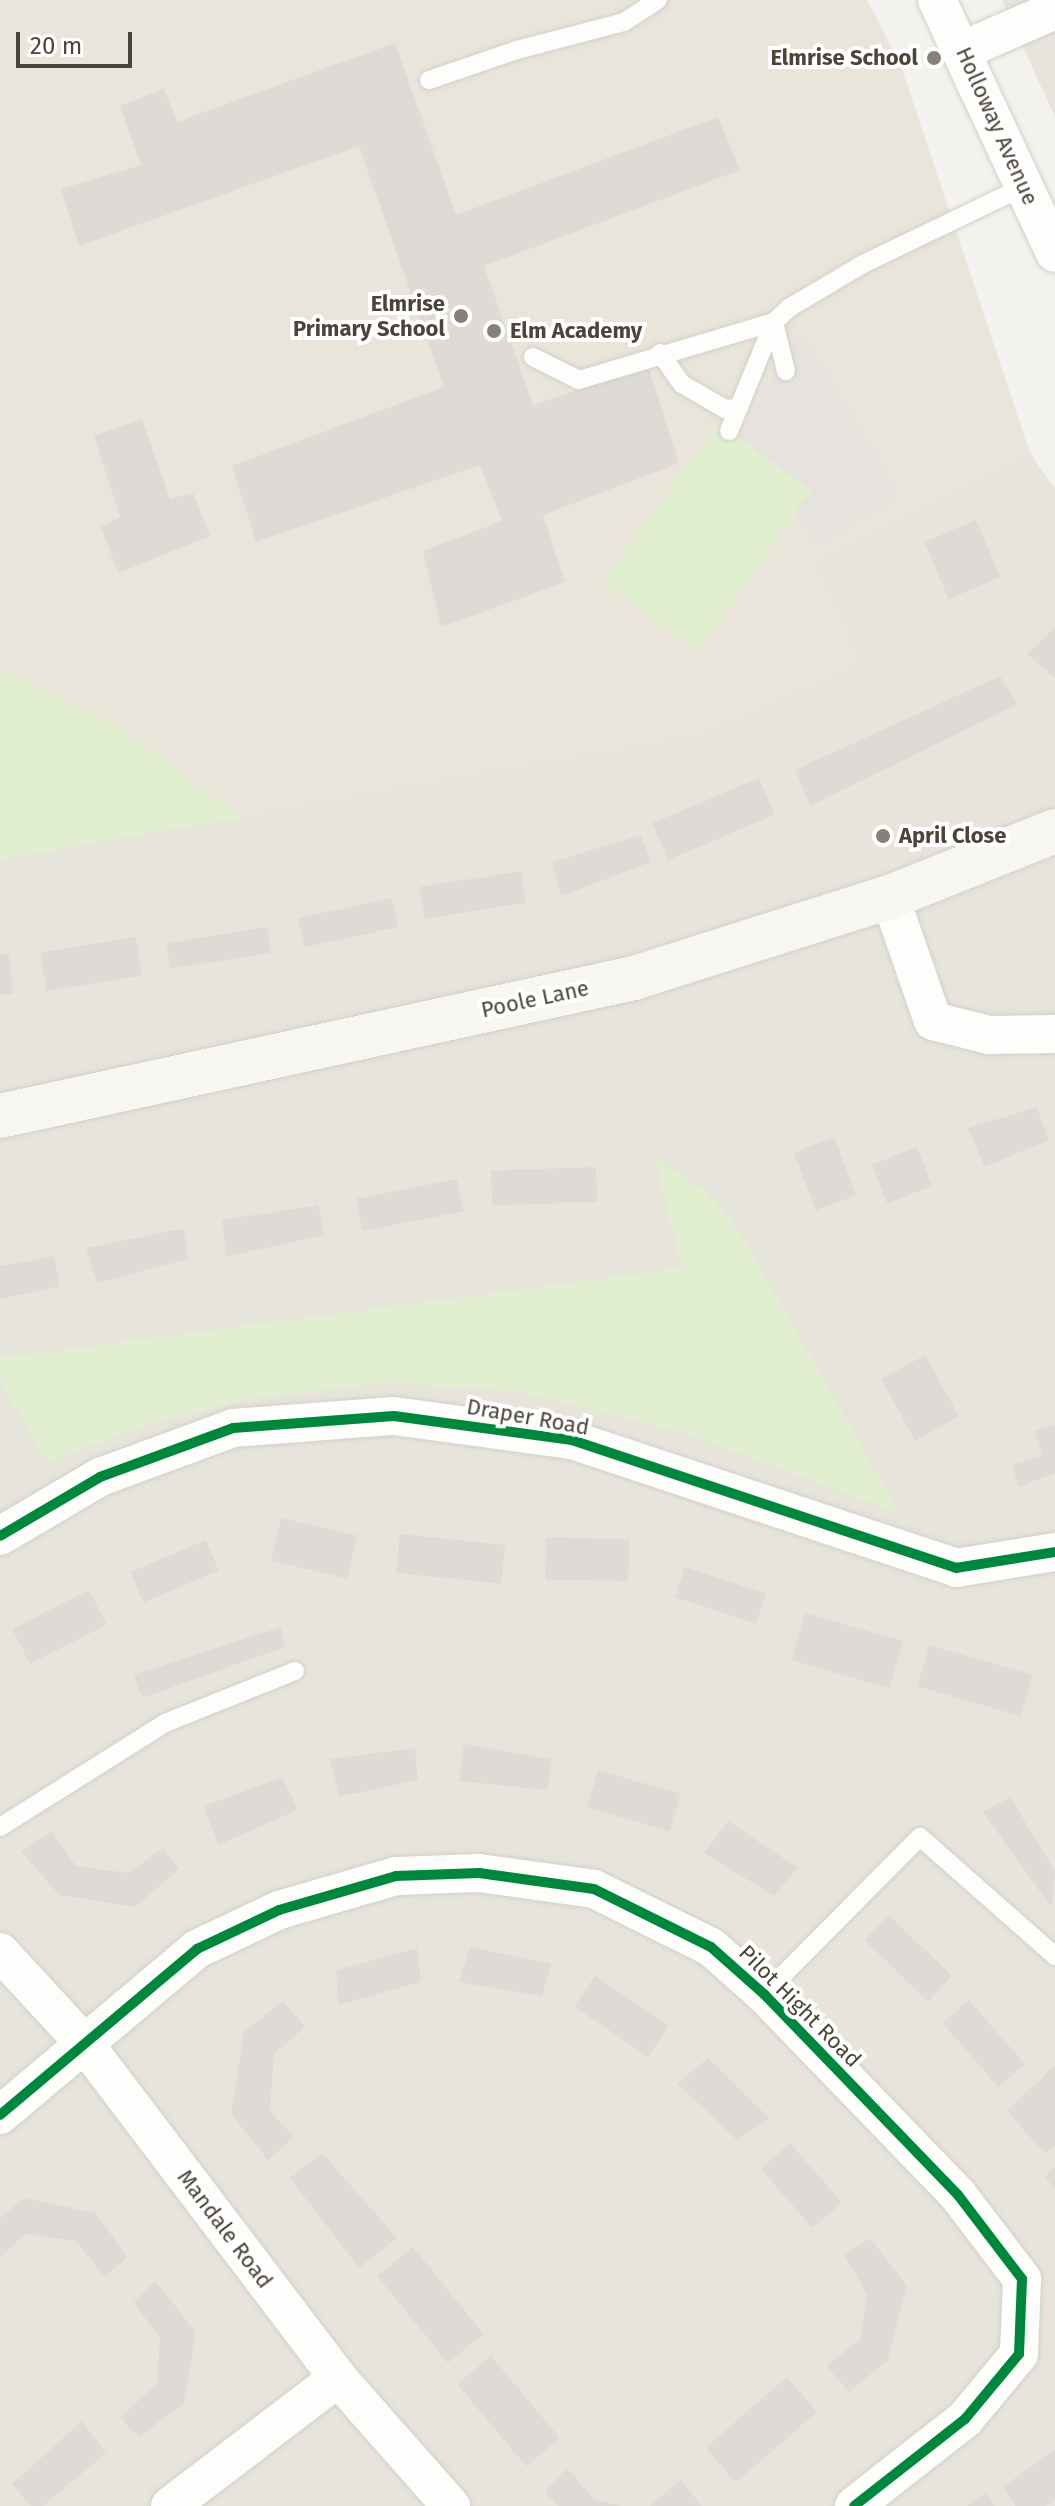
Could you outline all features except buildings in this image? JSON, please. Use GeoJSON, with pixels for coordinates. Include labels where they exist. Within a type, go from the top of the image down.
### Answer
{"type":"FeatureCollection","features":[{"type":"Feature","properties":{"kind":"street","name":"Holloway Avenue"},"geometry":{"type":"LineString","coordinates":[[937,0],[964,50],[1055,253]]}},
{"type":"Feature","properties":{"kind":"street"},"geometry":{"type":"LineString","coordinates":[[964,50],[1055,10]]}},
{"type":"Feature","properties":{"kind":"street","name":"Poole Lane"},"geometry":{"type":"LineString","coordinates":[[0,1116],[634,978],[890,897],[1055,831]]}},
{"type":"Feature","properties":{"kind":"street"},"geometry":{"type":"LineString","coordinates":[[890,897],[933,1021],[989,1035],[1055,1034]]}},
{"type":"Feature","properties":{"kind":"street","name":"Draper Road"},"geometry":{"type":"LineString","coordinates":[[0,1536],[100,1477],[233,1428],[394,1416],[572,1440],[956,1568],[1055,1552]]}},
{"type":"Feature","properties":{"kind":"street","name":"Pilot Hight Road"},"geometry":{"type":"LineString","coordinates":[[0,2115],[197,1949],[279,1910],[396,1876],[479,1873],[594,1889],[711,1947],[764,1994],[958,2195],[1022,2279],[1019,2354],[965,2419],[854,2506]]}},
{"type":"Feature","properties":{"kind":"street","name":"Mandale Road"},"geometry":{"type":"LineString","coordinates":[[0,1952],[84,2043],[338,2378],[451,2506]]}},
{"type":"Feature","properties":{"kind":"street"},"geometry":{"type":"LineString","coordinates":[[170,2506],[338,2378]]}},
{"type":"Feature","properties":{"kind":"lane"},"geometry":{"type":"LineString","coordinates":[[429,80],[624,22],[658,0]]}},
{"type":"Feature","properties":{"kind":"lane"},"geometry":{"type":"LineString","coordinates":[[533,357],[579,380],[660,353],[774,322],[863,264],[1023,187]]}},
{"type":"Feature","properties":{"kind":"lane"},"geometry":{"type":"LineString","coordinates":[[774,322],[786,371]]}},
{"type":"Feature","properties":{"kind":"lane"},"geometry":{"type":"LineString","coordinates":[[729,431],[774,322]]}},
{"type":"Feature","properties":{"kind":"lane"},"geometry":{"type":"LineString","coordinates":[[660,353],[682,384],[725,409],[739,408]]}},
{"type":"Feature","properties":{"kind":"lane"},"geometry":{"type":"LineString","coordinates":[[0,1827],[165,1723],[295,1671]]}},
{"type":"Feature","properties":{"kind":"lane"},"geometry":{"type":"LineString","coordinates":[[764,1994],[920,1837],[1055,1956]]}},
{"type":"Feature","properties":{"kind":"shaded area","name":"Elm Academy"},"geometry":{"type":"Polygon","coordinates":[[[0,0],[867,0],[901,66],[1030,453],[816,560],[863,665],[704,734],[242,818],[116,724],[0,669],[0,0]]]}},
{"type":"Feature","properties":{"kind":"shaded area"},"geometry":{"type":"Polygon","coordinates":[[[1002,0],[1055,0],[1055,117],[1039,82],[1002,0]]]}},
{"type":"Feature","properties":{"kind":"shaded area"},"geometry":{"type":"Polygon","coordinates":[[[803,334],[899,496],[818,545],[794,510],[812,491],[739,438],[764,388],[786,371],[778,343],[803,334]]]}},
{"type":"Feature","properties":{"kind":"shaded area"},"geometry":{"type":"Polygon","coordinates":[[[1030,453],[1055,489],[1055,2506],[0,2506],[0,859],[704,734],[816,560],[1030,453]]]}},
{"type":"Feature","properties":{"kind":"green space"},"geometry":{"type":"Polygon","coordinates":[[[719,422],[814,491],[697,651],[603,582],[719,422]]]}},
{"type":"Feature","properties":{"kind":"green space"},"geometry":{"type":"Polygon","coordinates":[[[0,669],[116,724],[242,818],[0,859],[0,669]]]}},
{"type":"Feature","properties":{"kind":"green space"},"geometry":{"type":"Polygon","coordinates":[[[654,1157],[707,1193],[737,1227],[900,1514],[682,1432],[514,1391],[386,1383],[255,1398],[149,1424],[47,1462],[0,1380],[0,1358],[682,1268],[654,1157]]]}},
{"type":"Feature","properties":{"kind":"cycle path"},"geometry":{"type":"LineString","coordinates":[[0,1536],[100,1477],[233,1428],[394,1416],[572,1440],[956,1568],[1055,1552]]}},
{"type":"Feature","properties":{"kind":"cycle path"},"geometry":{"type":"LineString","coordinates":[[0,2115],[197,1949],[279,1910],[396,1876],[479,1873],[594,1889],[711,1947],[764,1994],[958,2195],[1022,2279],[1019,2354],[965,2419],[854,2506]]}},
{"type":"Feature","properties":{"kind":"place","name":"Elmrise School"},"geometry":{"type":"Point","coordinates":[934,58]}},
{"type":"Feature","properties":{"kind":"place","name":"Elmrise Primary School"},"geometry":{"type":"Point","coordinates":[461,316]}},
{"type":"Feature","properties":{"kind":"place","name":"Elm Academy"},"geometry":{"type":"Point","coordinates":[494,331]}},
{"type":"Feature","properties":{"kind":"place","name":"April Close"},"geometry":{"type":"Point","coordinates":[883,836]}}]}
